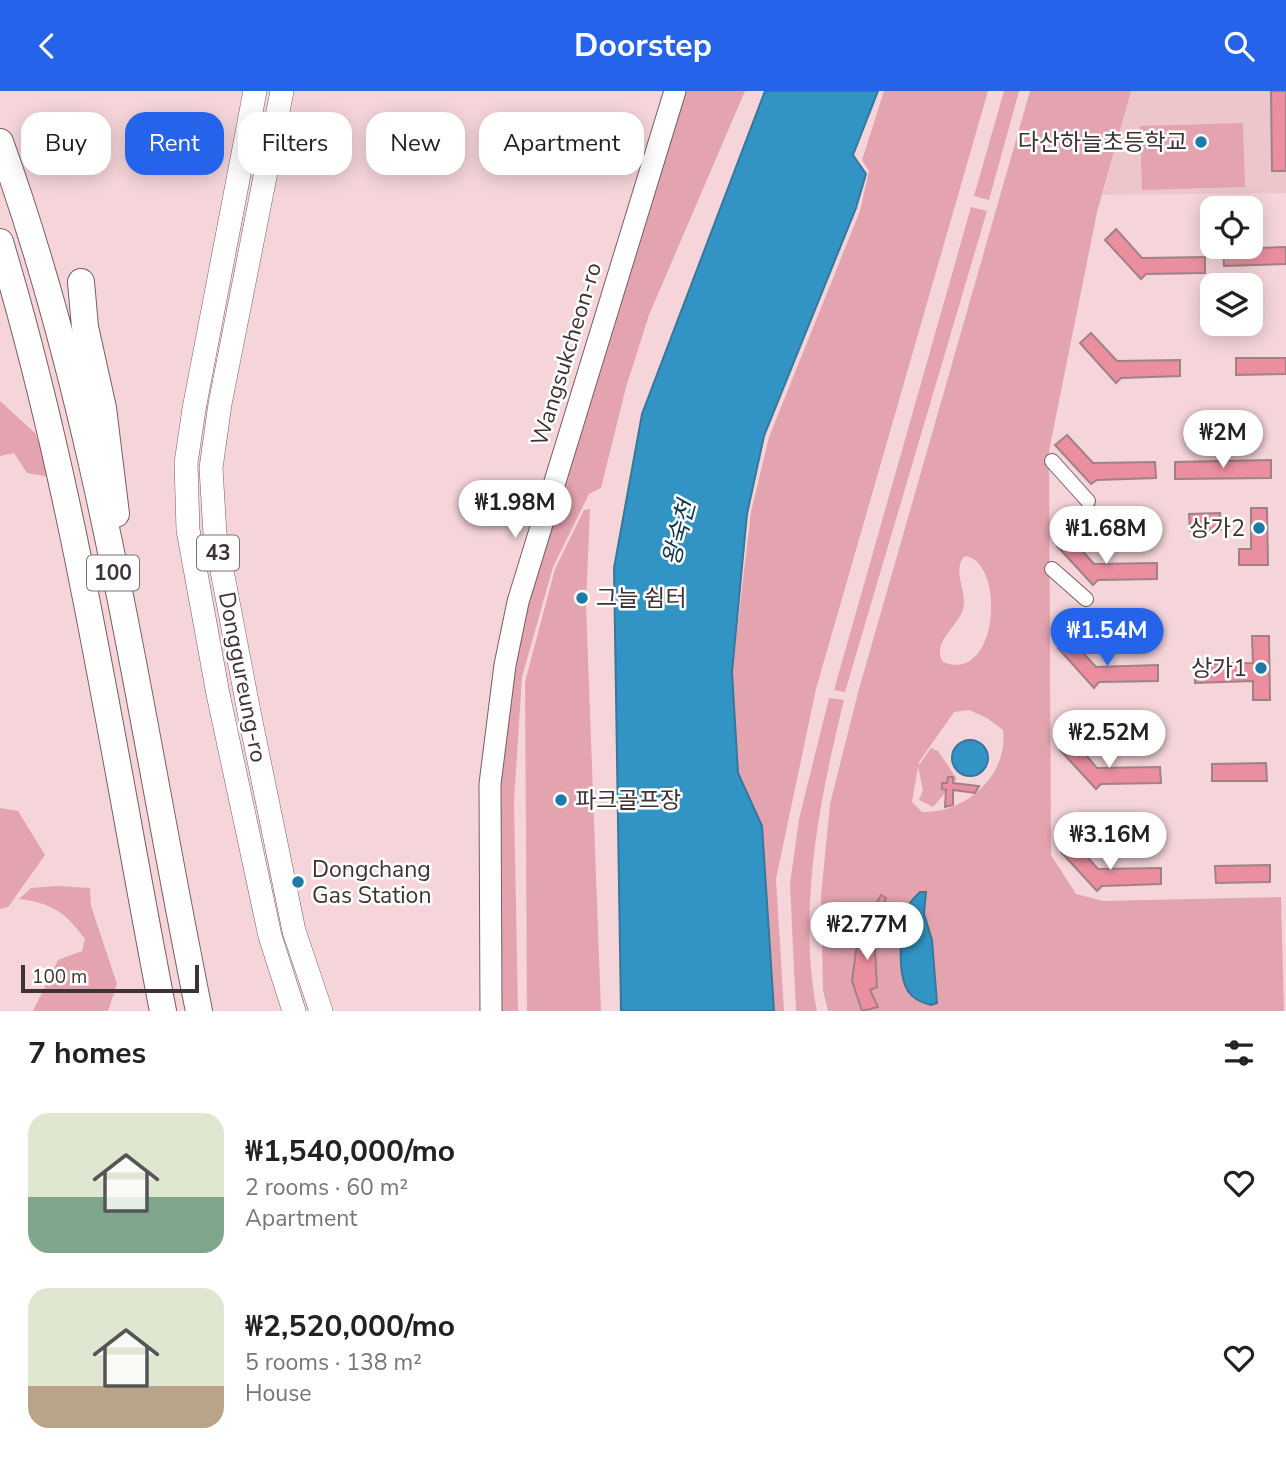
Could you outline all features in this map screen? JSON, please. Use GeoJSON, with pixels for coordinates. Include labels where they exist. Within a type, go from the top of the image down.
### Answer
{"type":"FeatureCollection","features":[{"type":"Feature","properties":{"kind":"highway","name":"100"},"geometry":{"type":"LineString","coordinates":[[0,142],[22,202],[50,298],[122,614],[199,1011]]}},
{"type":"Feature","properties":{"kind":"highway","name":"100"},"geometry":{"type":"LineString","coordinates":[[0,242],[33,359],[87,598],[163,1011]]}},
{"type":"Feature","properties":{"kind":"highway"},"geometry":{"type":"LineString","coordinates":[[81,282],[85,327],[103,408],[116,507],[122,614]]}},
{"type":"Feature","properties":{"kind":"main road","name":"Donggureung-ro"},"geometry":{"type":"LineString","coordinates":[[256,91],[194,409],[186,463],[188,530],[218,694],[264,909],[294,1011]]}},
{"type":"Feature","properties":{"kind":"main road","name":"Donggureung-ro"},"geometry":{"type":"LineString","coordinates":[[282,91],[220,404],[212,481],[215,534],[263,781],[294,931],[321,1011]]}},
{"type":"Feature","properties":{"kind":"street","name":"Wangsukcheon-ro"},"geometry":{"type":"LineString","coordinates":[[491,1011],[490,784],[505,665],[518,602],[675,91]]}},
{"type":"Feature","properties":{"kind":"street"},"geometry":{"type":"LineString","coordinates":[[1052,461],[1088,501]]}},
{"type":"Feature","properties":{"kind":"street"},"geometry":{"type":"LineString","coordinates":[[1052,569],[1086,599]]}},
{"type":"Feature","properties":{"kind":"shaded area"},"geometry":{"type":"Polygon","coordinates":[[[680,91],[745,91],[649,315],[626,387],[601,488],[589,494],[553,567],[522,677],[514,801],[518,1011],[496,1011],[494,794],[519,612],[680,91]]]}},
{"type":"Feature","properties":{"kind":"shaded area"},"geometry":{"type":"Polygon","coordinates":[[[884,91],[988,91],[816,689],[776,879],[784,1011],[774,1011],[768,941],[738,773],[732,672],[751,512],[769,437],[860,211],[869,171],[862,160],[884,91]]]}},
{"type":"Feature","properties":{"kind":"shaded area"},"geometry":{"type":"Polygon","coordinates":[[[1004,91],[1019,91],[989,200],[974,196],[1004,91]]]}},
{"type":"Feature","properties":{"kind":"shaded area"},"geometry":{"type":"Polygon","coordinates":[[[1030,91],[1131,91],[1097,212],[1049,451],[1051,855],[1076,894],[1103,901],[1281,897],[1284,1011],[828,1011],[823,990],[821,896],[830,804],[859,689],[1030,91]],[[965,556],[959,568],[963,609],[940,648],[943,662],[962,664],[976,656],[985,640],[990,619],[991,598],[987,578],[978,563],[965,556]],[[969,710],[954,712],[919,762],[919,765],[931,748],[938,751],[957,779],[933,807],[919,800],[923,790],[918,767],[912,802],[922,812],[938,811],[968,799],[981,789],[999,762],[1003,747],[1003,730],[987,718],[969,710]]]}},
{"type":"Feature","properties":{"kind":"shaded area","name":"다산하늘초등학교"},"geometry":{"type":"Polygon","coordinates":[[[1131,91],[1286,91],[1286,193],[1102,195],[1131,91]]]}},
{"type":"Feature","properties":{"kind":"shaded area"},"geometry":{"type":"Polygon","coordinates":[[[1243,123],[1245,187],[1142,190],[1140,126],[1243,123]]]}},
{"type":"Feature","properties":{"kind":"shaded area"},"geometry":{"type":"Polygon","coordinates":[[[971,207],[987,211],[845,692],[834,690],[971,207]]]}},
{"type":"Feature","properties":{"kind":"shaded area"},"geometry":{"type":"Polygon","coordinates":[[[0,401],[35,433],[51,477],[27,473],[14,453],[0,456],[0,401]]]}},
{"type":"Feature","properties":{"kind":"shaded area","name":"파크골프장"},"geometry":{"type":"Polygon","coordinates":[[[590,509],[586,604],[601,1011],[527,1011],[525,682],[555,569],[584,510],[590,509]]]}},
{"type":"Feature","properties":{"kind":"shaded area"},"geometry":{"type":"Polygon","coordinates":[[[829,698],[844,700],[820,815],[810,894],[811,972],[817,1011],[796,1011],[790,884],[799,819],[829,698]]]}},
{"type":"Feature","properties":{"kind":"shaded area"},"geometry":{"type":"Polygon","coordinates":[[[0,808],[18,811],[45,855],[8,907],[0,909],[0,808]]]}},
{"type":"Feature","properties":{"kind":"shaded area"},"geometry":{"type":"Polygon","coordinates":[[[31,888],[90,888],[91,906],[117,984],[108,1011],[33,1011],[58,960],[82,951],[85,939],[57,910],[19,899],[31,888]]]}},
{"type":"Feature","properties":{"kind":"water","name":"왕숙천"},"geometry":{"type":"Polygon","coordinates":[[[765,91],[878,91],[853,155],[866,174],[856,208],[764,436],[747,514],[732,672],[738,773],[762,826],[774,1011],[621,1011],[614,568],[642,414],[765,91]]]}},
{"type":"Feature","properties":{"kind":"water"},"geometry":{"type":"Polygon","coordinates":[[[970,740],[983,745],[988,758],[983,771],[970,776],[957,771],[952,758],[957,745],[970,740]]]}},
{"type":"Feature","properties":{"kind":"water"},"geometry":{"type":"Polygon","coordinates":[[[920,892],[926,892],[924,914],[932,940],[937,1003],[931,1005],[918,1000],[908,991],[902,974],[901,939],[905,917],[909,904],[920,892]]]}},
{"type":"Feature","properties":{"kind":"building"},"geometry":{"type":"Polygon","coordinates":[[[1271,91],[1286,91],[1286,171],[1272,171],[1271,91]]]}},
{"type":"Feature","properties":{"kind":"building"},"geometry":{"type":"Polygon","coordinates":[[[1116,229],[1142,258],[1200,257],[1205,259],[1205,273],[1146,274],[1141,279],[1105,240],[1116,229]]]}},
{"type":"Feature","properties":{"kind":"building"},"geometry":{"type":"Polygon","coordinates":[[[1286,247],[1286,264],[1224,266],[1224,259],[1263,259],[1263,248],[1286,247]]]}},
{"type":"Feature","properties":{"kind":"building"},"geometry":{"type":"Polygon","coordinates":[[[1091,333],[1117,361],[1180,360],[1180,376],[1121,378],[1116,383],[1080,343],[1091,333]]]}},
{"type":"Feature","properties":{"kind":"building"},"geometry":{"type":"Polygon","coordinates":[[[1236,358],[1286,358],[1286,374],[1236,375],[1236,358]]]}},
{"type":"Feature","properties":{"kind":"building"},"geometry":{"type":"Polygon","coordinates":[[[1067,435],[1093,463],[1155,462],[1156,478],[1097,480],[1091,484],[1055,445],[1067,435]]]}},
{"type":"Feature","properties":{"kind":"building"},"geometry":{"type":"Polygon","coordinates":[[[1271,460],[1271,478],[1175,479],[1175,462],[1271,460]]]}},
{"type":"Feature","properties":{"kind":"building","name":"상가2"},"geometry":{"type":"Polygon","coordinates":[[[1251,508],[1267,508],[1268,565],[1239,565],[1239,549],[1251,549],[1251,508]]]}},
{"type":"Feature","properties":{"kind":"building"},"geometry":{"type":"Polygon","coordinates":[[[1220,513],[1221,530],[1190,531],[1189,514],[1220,513]]]}},
{"type":"Feature","properties":{"kind":"building"},"geometry":{"type":"Polygon","coordinates":[[[1068,535],[1094,564],[1157,563],[1157,579],[1098,580],[1093,585],[1057,546],[1068,535]]]}},
{"type":"Feature","properties":{"kind":"building"},"geometry":{"type":"Polygon","coordinates":[[[1252,636],[1269,636],[1270,700],[1253,700],[1253,681],[1195,683],[1195,664],[1253,663],[1252,636]]]}},
{"type":"Feature","properties":{"kind":"building"},"geometry":{"type":"Polygon","coordinates":[[[1069,638],[1096,667],[1158,665],[1158,681],[1099,682],[1094,688],[1058,648],[1069,638]]]}},
{"type":"Feature","properties":{"kind":"building"},"geometry":{"type":"Polygon","coordinates":[[[1072,739],[1097,768],[1160,767],[1161,783],[1101,784],[1096,789],[1060,750],[1072,739]]]}},
{"type":"Feature","properties":{"kind":"building"},"geometry":{"type":"Polygon","coordinates":[[[1266,763],[1267,781],[1212,781],[1212,764],[1266,763]]]}},
{"type":"Feature","properties":{"kind":"building"},"geometry":{"type":"Polygon","coordinates":[[[948,777],[953,777],[953,783],[979,786],[975,793],[953,790],[953,805],[945,807],[946,790],[942,789],[942,783],[947,783],[948,777]]]}},
{"type":"Feature","properties":{"kind":"building"},"geometry":{"type":"Polygon","coordinates":[[[1073,841],[1098,869],[1161,868],[1161,884],[1102,886],[1097,891],[1061,852],[1073,841]]]}},
{"type":"Feature","properties":{"kind":"building"},"geometry":{"type":"Polygon","coordinates":[[[1270,865],[1270,882],[1216,883],[1215,866],[1270,865]]]}},
{"type":"Feature","properties":{"kind":"building"},"geometry":{"type":"Polygon","coordinates":[[[881,895],[886,898],[871,938],[870,950],[875,950],[877,987],[870,990],[878,1007],[862,1011],[852,981],[856,951],[864,926],[881,895]]]}},
{"type":"Feature","properties":{"kind":"place","name":"다산하늘초등학교"},"geometry":{"type":"Point","coordinates":[1201,142]}},
{"type":"Feature","properties":{"kind":"place","name":"상가2"},"geometry":{"type":"Point","coordinates":[1259,528]}},
{"type":"Feature","properties":{"kind":"place","name":"그늘 쉼터"},"geometry":{"type":"Point","coordinates":[582,598]}},
{"type":"Feature","properties":{"kind":"place","name":"상가1"},"geometry":{"type":"Point","coordinates":[1261,668]}},
{"type":"Feature","properties":{"kind":"place","name":"파크골프장"},"geometry":{"type":"Point","coordinates":[561,800]}},
{"type":"Feature","properties":{"kind":"place","name":"Dongchang Gas Station"},"geometry":{"type":"Point","coordinates":[298,882]}}]}
